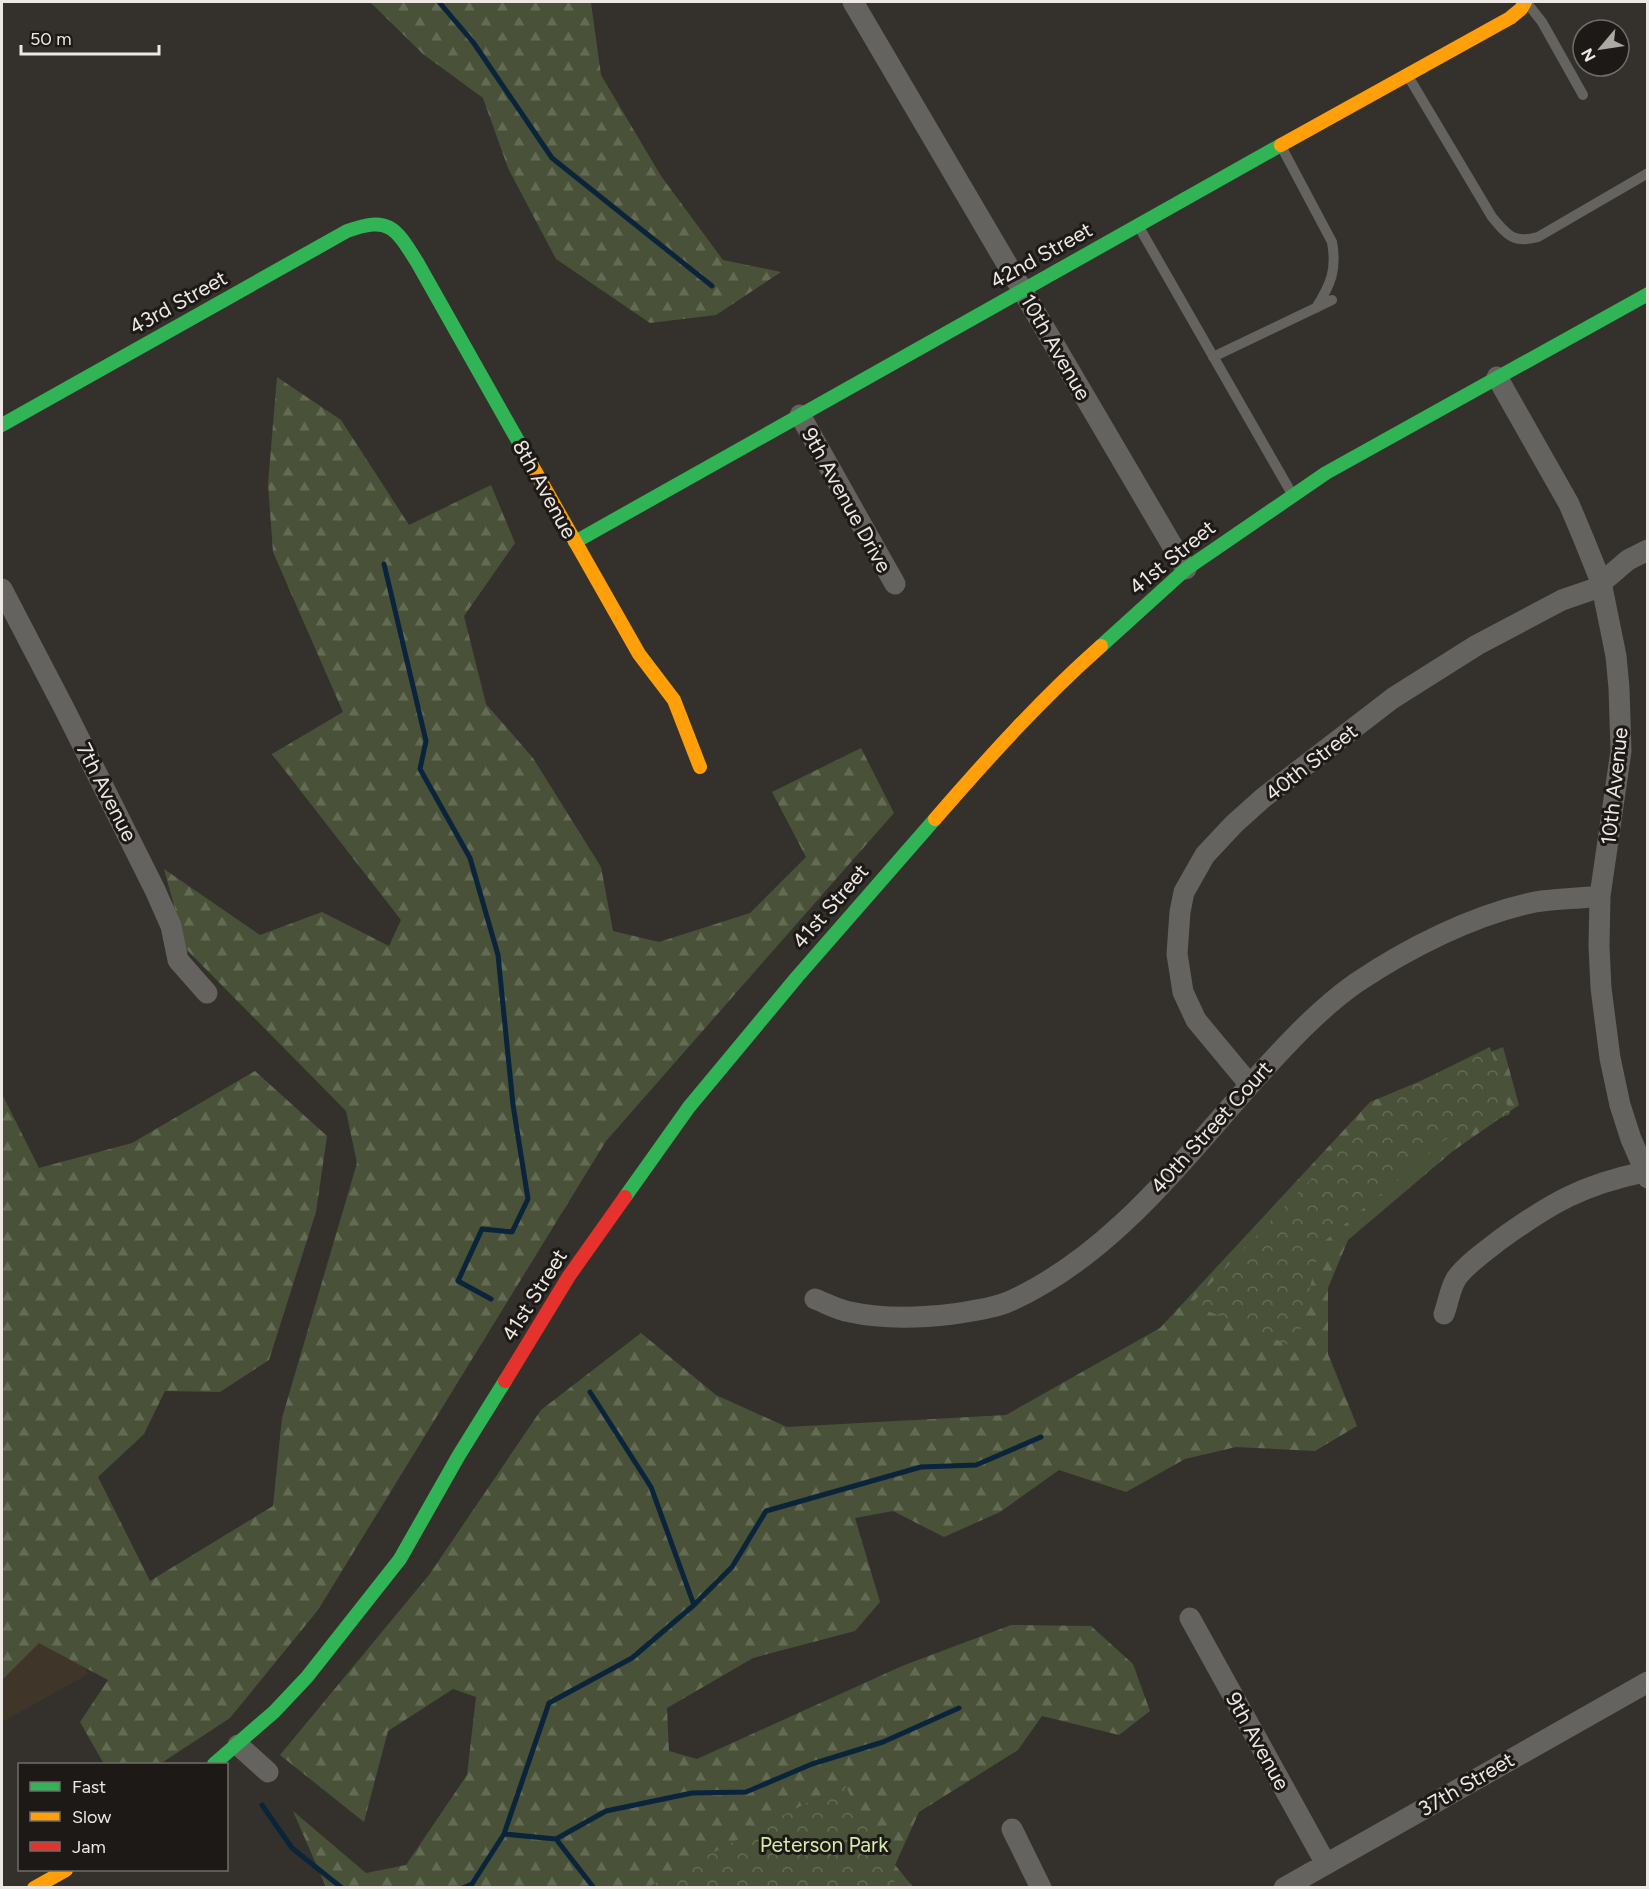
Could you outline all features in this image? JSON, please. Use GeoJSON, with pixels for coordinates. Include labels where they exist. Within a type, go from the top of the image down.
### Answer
{"type":"FeatureCollection","features":[{"type":"Feature","properties":{"kind":"street","name":"10th Avenue"},"geometry":{"type":"LineString","coordinates":[[854,2],[1186,568]]}},
{"type":"Feature","properties":{"kind":"street","name":"42nd Street"},"geometry":{"type":"LineString","coordinates":[[575,542],[1408,76],[1510,18],[1521,9],[1525,2]]}},
{"type":"Feature","properties":{"kind":"street","name":"43rd Street"},"geometry":{"type":"LineString","coordinates":[[2,425],[347,231],[377,222]]}},
{"type":"Feature","properties":{"kind":"street","name":"8th Avenue"},"geometry":{"type":"LineString","coordinates":[[377,222],[387,224],[402,238],[417,262],[639,654],[674,700],[700,767]]}},
{"type":"Feature","properties":{"kind":"street","name":"41st Street"},"geometry":{"type":"LineString","coordinates":[[215,1763],[307,1677],[400,1559],[459,1455],[568,1276],[689,1107],[733,1051],[995,750],[1073,670],[1186,568],[1326,473],[1647,294]]}},
{"type":"Feature","properties":{"kind":"street","name":"10th Avenue"},"geometry":{"type":"LineString","coordinates":[[1497,378],[1569,504],[1601,582],[1616,656],[1620,688],[1621,751],[1600,896],[1601,988],[1610,1058],[1620,1105],[1646,1175]]}},
{"type":"Feature","properties":{"kind":"street","name":"9th Avenue Drive"},"geometry":{"type":"LineString","coordinates":[[800,415],[895,584]]}},
{"type":"Feature","properties":{"kind":"street","name":"40th Street"},"geometry":{"type":"LineString","coordinates":[[1250,1085],[1196,1020],[1183,992],[1177,954],[1180,912],[1184,892],[1206,855],[1234,824],[1263,798],[1393,698],[1477,645],[1562,600],[1594,589],[1628,560],[1647,550]]}},
{"type":"Feature","properties":{"kind":"street","name":"7th Avenue"},"geometry":{"type":"LineString","coordinates":[[2,589],[155,890],[171,926],[178,960],[207,993]]}},
{"type":"Feature","properties":{"kind":"street","name":"40th Street Court"},"geometry":{"type":"LineString","coordinates":[[815,1299],[848,1312],[928,1317],[982,1309],[1007,1302],[1087,1255],[1105,1240],[1160,1184],[1285,1046],[1355,984],[1438,936],[1506,909],[1556,898],[1576,899],[1600,896]]}},
{"type":"Feature","properties":{"kind":"street"},"geometry":{"type":"LineString","coordinates":[[1444,1314],[1456,1279],[1482,1253],[1530,1218],[1573,1193],[1596,1184],[1646,1175]]}},
{"type":"Feature","properties":{"kind":"street","name":"9th Avenue"},"geometry":{"type":"LineString","coordinates":[[1190,1618],[1326,1864]]}},
{"type":"Feature","properties":{"kind":"street","name":"37th Street"},"geometry":{"type":"LineString","coordinates":[[1284,1887],[1647,1682]]}},
{"type":"Feature","properties":{"kind":"street"},"geometry":{"type":"LineString","coordinates":[[238,1744],[268,1772]]}},
{"type":"Feature","properties":{"kind":"street"},"geometry":{"type":"LineString","coordinates":[[1012,1829],[1041,1887]]}},
{"type":"Feature","properties":{"kind":"street"},"geometry":{"type":"LineString","coordinates":[[34,1887],[62,1871]]}},
{"type":"Feature","properties":{"kind":"lane"},"geometry":{"type":"LineString","coordinates":[[1525,2],[1542,22],[1583,95]]}},
{"type":"Feature","properties":{"kind":"lane"},"geometry":{"type":"LineString","coordinates":[[1408,76],[1492,217],[1504,232],[1519,240],[1538,237],[1647,173]]}},
{"type":"Feature","properties":{"kind":"lane"},"geometry":{"type":"LineString","coordinates":[[1281,146],[1332,242],[1335,259],[1333,275],[1329,288],[1316,308]]}},
{"type":"Feature","properties":{"kind":"lane"},"geometry":{"type":"LineString","coordinates":[[1138,225],[1292,495]]}},
{"type":"Feature","properties":{"kind":"lane"},"geometry":{"type":"LineString","coordinates":[[1213,357],[1332,300]]}},
{"type":"Feature","properties":{"kind":"shaded area"},"geometry":{"type":"Polygon","coordinates":[[[2,1516],[88,1674],[2,1722],[2,1516]]]}},
{"type":"Feature","properties":{"kind":"green space"},"geometry":{"type":"Polygon","coordinates":[[[370,2],[593,2],[591,3],[601,75],[661,176],[723,260],[781,272],[716,315],[650,323],[556,259],[508,168],[483,98],[423,54],[370,2]]]}},
{"type":"Feature","properties":{"kind":"green space"},"geometry":{"type":"Polygon","coordinates":[[[277,377],[341,420],[409,525],[491,485],[515,543],[464,616],[486,704],[533,758],[601,867],[613,931],[659,942],[750,913],[806,857],[772,792],[861,748],[894,813],[606,1141],[318,1610],[230,1718],[162,1763],[103,1763],[80,1722],[108,1680],[39,1643],[2,1680],[2,1094],[39,1168],[132,1143],[255,1071],[327,1136],[316,1212],[269,1360],[220,1392],[165,1391],[144,1434],[98,1477],[150,1581],[273,1506],[282,1418],[357,1163],[346,1111],[186,949],[164,869],[260,935],[322,912],[389,946],[401,920],[272,754],[343,712],[273,552],[268,484],[277,377]]]}},
{"type":"Feature","properties":{"kind":"green space"},"geometry":{"type":"Polygon","coordinates":[[[1490,1047],[1510,1114],[1446,1139],[1320,1245],[1296,1348],[1191,1304],[1392,1095],[1490,1047]]]}},
{"type":"Feature","properties":{"kind":"green space"},"geometry":{"type":"Polygon","coordinates":[[[1503,1047],[1519,1105],[1453,1151],[1348,1240],[1328,1288],[1328,1354],[1357,1426],[1315,1451],[1236,1447],[1185,1459],[1126,1492],[1059,1470],[1000,1512],[944,1537],[893,1511],[855,1518],[880,1602],[855,1631],[753,1658],[667,1708],[669,1751],[697,1759],[902,1666],[1011,1625],[1091,1626],[1133,1664],[1150,1711],[1119,1735],[1042,1716],[1018,1750],[919,1812],[895,1865],[913,1887],[326,1887],[293,1811],[366,1873],[406,1865],[467,1775],[476,1697],[453,1689],[388,1731],[364,1822],[280,1755],[429,1575],[541,1410],[641,1333],[716,1395],[787,1427],[1006,1415],[1160,1328],[1370,1102],[1503,1047]]]}},
{"type":"Feature","properties":{"kind":"green space","name":"Peterson Park"},"geometry":{"type":"Polygon","coordinates":[[[844,1783],[897,1887],[648,1887],[844,1783]]]}},
{"type":"Feature","properties":{"kind":"waterway"},"geometry":{"type":"LineString","coordinates":[[439,2],[473,42],[552,158],[712,286]]}},
{"type":"Feature","properties":{"kind":"waterway"},"geometry":{"type":"LineString","coordinates":[[384,564],[426,741],[420,769],[470,858],[498,955],[513,1105],[528,1199],[512,1232],[482,1229],[458,1281],[491,1299]]}},
{"type":"Feature","properties":{"kind":"waterway"},"geometry":{"type":"LineString","coordinates":[[590,1392],[651,1487],[694,1605]]}},
{"type":"Feature","properties":{"kind":"waterway"},"geometry":{"type":"LineString","coordinates":[[463,1888],[472,1884],[504,1834],[549,1703],[632,1658],[694,1605],[732,1567],[766,1511],[921,1467],[976,1465],[1041,1437]]}},
{"type":"Feature","properties":{"kind":"waterway"},"geometry":{"type":"LineString","coordinates":[[556,1839],[606,1811],[692,1793],[746,1792],[812,1764],[883,1742],[959,1708]]}},
{"type":"Feature","properties":{"kind":"waterway"},"geometry":{"type":"LineString","coordinates":[[262,1805],[292,1848],[342,1888]]}},
{"type":"Feature","properties":{"kind":"waterway"},"geometry":{"type":"LineString","coordinates":[[504,1834],[556,1839],[594,1888]]}},
{"type":"Feature","properties":{"kind":"traffic: fast"},"geometry":{"type":"LineString","coordinates":[[575,542],[1281,145]]}},
{"type":"Feature","properties":{"kind":"traffic: fast"},"geometry":{"type":"LineString","coordinates":[[2,425],[347,231],[382,225],[390,228],[403,240],[417,262],[526,455]]}},
{"type":"Feature","properties":{"kind":"traffic: fast"},"geometry":{"type":"LineString","coordinates":[[1101,646],[1186,569],[1326,473],[1648,294]]}},
{"type":"Feature","properties":{"kind":"traffic: fast"},"geometry":{"type":"LineString","coordinates":[[625,1197],[689,1107],[797,977],[935,819]]}},
{"type":"Feature","properties":{"kind":"traffic: fast"},"geometry":{"type":"LineString","coordinates":[[215,1763],[274,1712],[307,1677],[400,1559],[459,1455],[505,1381]]}},
{"type":"Feature","properties":{"kind":"traffic: slow"},"geometry":{"type":"LineString","coordinates":[[1281,145],[1510,18],[1521,9],[1525,2]]}},
{"type":"Feature","properties":{"kind":"traffic: slow"},"geometry":{"type":"LineString","coordinates":[[526,455],[639,654],[674,700],[700,767]]}},
{"type":"Feature","properties":{"kind":"traffic: slow"},"geometry":{"type":"LineString","coordinates":[[935,819],[1015,730],[1101,646]]}},
{"type":"Feature","properties":{"kind":"traffic: slow"},"geometry":{"type":"LineString","coordinates":[[34,1888],[64,1871]]}},
{"type":"Feature","properties":{"kind":"traffic: jam"},"geometry":{"type":"LineString","coordinates":[[505,1381],[569,1276],[625,1197]]}}]}
